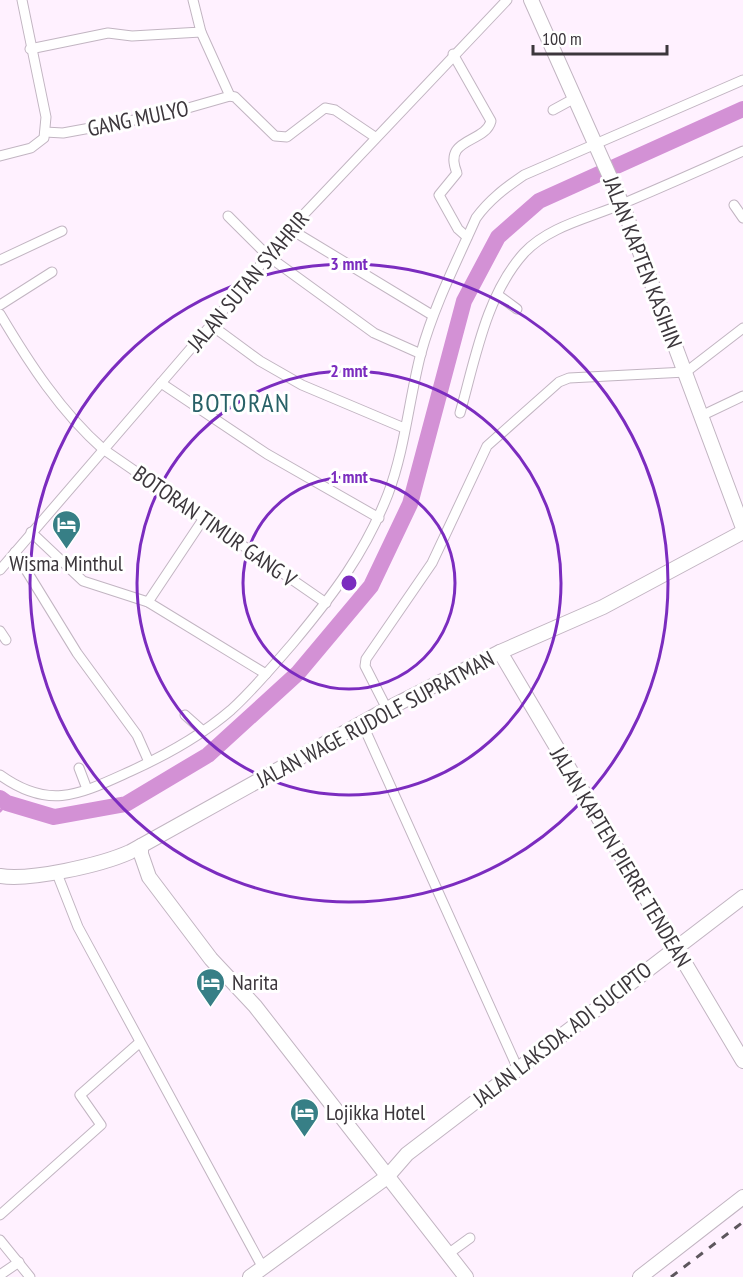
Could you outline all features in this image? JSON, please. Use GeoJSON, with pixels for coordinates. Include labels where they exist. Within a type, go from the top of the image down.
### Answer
{"type":"FeatureCollection","features":[{"type":"Feature","properties":{"kind":"street"},"geometry":{"type":"LineString","coordinates":[[0,156],[31,148],[45,135],[46,117],[30,49],[22,0]]}},
{"type":"Feature","properties":{"kind":"street"},"geometry":{"type":"LineString","coordinates":[[193,0],[201,32],[230,96],[235,98],[275,136],[287,137],[325,108],[335,110],[375,137]]}},
{"type":"Feature","properties":{"kind":"street","name":"JALAN SUTAN SYAHRIR"},"geometry":{"type":"LineString","coordinates":[[0,570],[212,325],[290,229],[453,54],[507,0]]}},
{"type":"Feature","properties":{"kind":"street","name":"JALAN KAPTEN KASIHIN"},"geometry":{"type":"LineString","coordinates":[[531,0],[622,203],[743,530]]}},
{"type":"Feature","properties":{"kind":"street"},"geometry":{"type":"LineString","coordinates":[[30,49],[108,33],[132,36],[201,32]]}},
{"type":"Feature","properties":{"kind":"street"},"geometry":{"type":"LineString","coordinates":[[453,54],[491,121],[487,130],[464,142],[454,156],[453,165],[457,173],[439,195],[458,229],[467,237]]}},
{"type":"Feature","properties":{"kind":"street"},"geometry":{"type":"LineString","coordinates":[[0,775],[26,791],[48,797],[63,797],[149,762],[203,731],[231,710],[266,674],[349,574],[378,518],[396,469],[421,354],[432,315],[476,218],[499,192],[524,175],[598,147],[743,80]]}},
{"type":"Feature","properties":{"kind":"street","name":"GANG MULYO"},"geometry":{"type":"LineString","coordinates":[[45,135],[157,116],[230,96]]}},
{"type":"Feature","properties":{"kind":"street"},"geometry":{"type":"LineString","coordinates":[[553,110],[575,98]]}},
{"type":"Feature","properties":{"kind":"street"},"geometry":{"type":"LineString","coordinates":[[460,413],[481,337],[508,275],[525,252],[544,237],[743,151]]}},
{"type":"Feature","properties":{"kind":"street"},"geometry":{"type":"LineString","coordinates":[[734,205],[743,218]]}},
{"type":"Feature","properties":{"kind":"street"},"geometry":{"type":"LineString","coordinates":[[228,216],[268,256],[374,333],[421,354]]}},
{"type":"Feature","properties":{"kind":"street"},"geometry":{"type":"LineString","coordinates":[[290,229],[432,315]]}},
{"type":"Feature","properties":{"kind":"street"},"geometry":{"type":"LineString","coordinates":[[0,260],[62,231]]}},
{"type":"Feature","properties":{"kind":"street"},"geometry":{"type":"LineString","coordinates":[[0,305],[52,272]]}},
{"type":"Feature","properties":{"kind":"street"},"geometry":{"type":"LineString","coordinates":[[498,295],[517,309]]}},
{"type":"Feature","properties":{"kind":"street","name":"BOTORAN TIMUR GANG V"},"geometry":{"type":"LineString","coordinates":[[0,314],[47,388],[85,433],[104,449],[326,603]]}},
{"type":"Feature","properties":{"kind":"street"},"geometry":{"type":"LineString","coordinates":[[212,325],[260,361],[302,385],[404,428]]}},
{"type":"Feature","properties":{"kind":"street"},"geometry":{"type":"LineString","coordinates":[[387,709],[365,666],[366,659],[432,563],[487,446],[559,382],[569,378],[686,372],[743,328]]}},
{"type":"Feature","properties":{"kind":"street"},"geometry":{"type":"LineString","coordinates":[[584,366],[587,377]]}},
{"type":"Feature","properties":{"kind":"street"},"geometry":{"type":"LineString","coordinates":[[161,383],[267,454],[378,518]]}},
{"type":"Feature","properties":{"kind":"street"},"geometry":{"type":"LineString","coordinates":[[701,416],[743,396]]}},
{"type":"Feature","properties":{"kind":"street"},"geometry":{"type":"LineString","coordinates":[[148,602],[204,518]]}},
{"type":"Feature","properties":{"kind":"street","name":"JALAN WAGE RUDOLF SUPRATMAN"},"geometry":{"type":"LineString","coordinates":[[0,876],[15,878],[120,857],[387,709],[500,652],[581,618],[743,530]]}},
{"type":"Feature","properties":{"kind":"street"},"geometry":{"type":"LineString","coordinates":[[32,532],[83,581],[148,602],[266,674]]}},
{"type":"Feature","properties":{"kind":"street"},"geometry":{"type":"LineString","coordinates":[[15,552],[77,653],[137,735],[149,762]]}},
{"type":"Feature","properties":{"kind":"street"},"geometry":{"type":"LineString","coordinates":[[0,631],[6,640]]}},
{"type":"Feature","properties":{"kind":"street","name":"JALAN KAPTEN PIERRE TENDEAN"},"geometry":{"type":"LineString","coordinates":[[500,652],[743,1061]]}},
{"type":"Feature","properties":{"kind":"street"},"geometry":{"type":"LineString","coordinates":[[185,715],[203,731]]}},
{"type":"Feature","properties":{"kind":"street"},"geometry":{"type":"LineString","coordinates":[[362,723],[518,1069]]}},
{"type":"Feature","properties":{"kind":"street"},"geometry":{"type":"LineString","coordinates":[[79,768],[87,789]]}},
{"type":"Feature","properties":{"kind":"street"},"geometry":{"type":"LineString","coordinates":[[141,846],[142,860],[149,877],[212,959],[255,1006],[466,1277]]}},
{"type":"Feature","properties":{"kind":"street"},"geometry":{"type":"LineString","coordinates":[[56,871],[78,927],[263,1268]]}},
{"type":"Feature","properties":{"kind":"street","name":"JALAN LAKSDA. ADI SUCIPTO"},"geometry":{"type":"LineString","coordinates":[[250,1277],[387,1177],[407,1154],[743,897]]}},
{"type":"Feature","properties":{"kind":"street"},"geometry":{"type":"LineString","coordinates":[[0,1215],[101,1125],[80,1095],[139,1043]]}},
{"type":"Feature","properties":{"kind":"street"},"geometry":{"type":"LineString","coordinates":[[640,1277],[743,1197]]}},
{"type":"Feature","properties":{"kind":"street"},"geometry":{"type":"LineString","coordinates":[[448,1254],[470,1238]]}},
{"type":"Feature","properties":{"kind":"street"},"geometry":{"type":"LineString","coordinates":[[0,1240],[30,1277]]}},
{"type":"Feature","properties":{"kind":"street"},"geometry":{"type":"LineString","coordinates":[[0,1275],[19,1262]]}},
{"type":"Feature","properties":{"kind":"waterway"},"geometry":{"type":"LineString","coordinates":[[0,798],[7,803],[54,817],[126,804],[208,755],[298,673],[371,586],[410,504],[464,301],[498,237],[539,201],[743,109]]}},
{"type":"Feature","properties":{"kind":"waterway"},"geometry":{"type":"LineString","coordinates":[[0,811],[7,803]]}},
{"type":"Feature","properties":{"kind":"railway"},"geometry":{"type":"LineString","coordinates":[[671,1277],[743,1222]]}},
{"type":"Feature","properties":{"kind":"place","name":"Wisma Minthul"},"geometry":{"type":"Point","coordinates":[66,550]}},
{"type":"Feature","properties":{"kind":"place","name":"Narita"},"geometry":{"type":"Point","coordinates":[211,1008]}},
{"type":"Feature","properties":{"kind":"place","name":"Lojikka Hotel"},"geometry":{"type":"Point","coordinates":[305,1138]}},
{"type":"Feature","properties":{"kind":"district","name":"BOTORAN"},"geometry":{"type":"Point","coordinates":[241,403]}}]}
